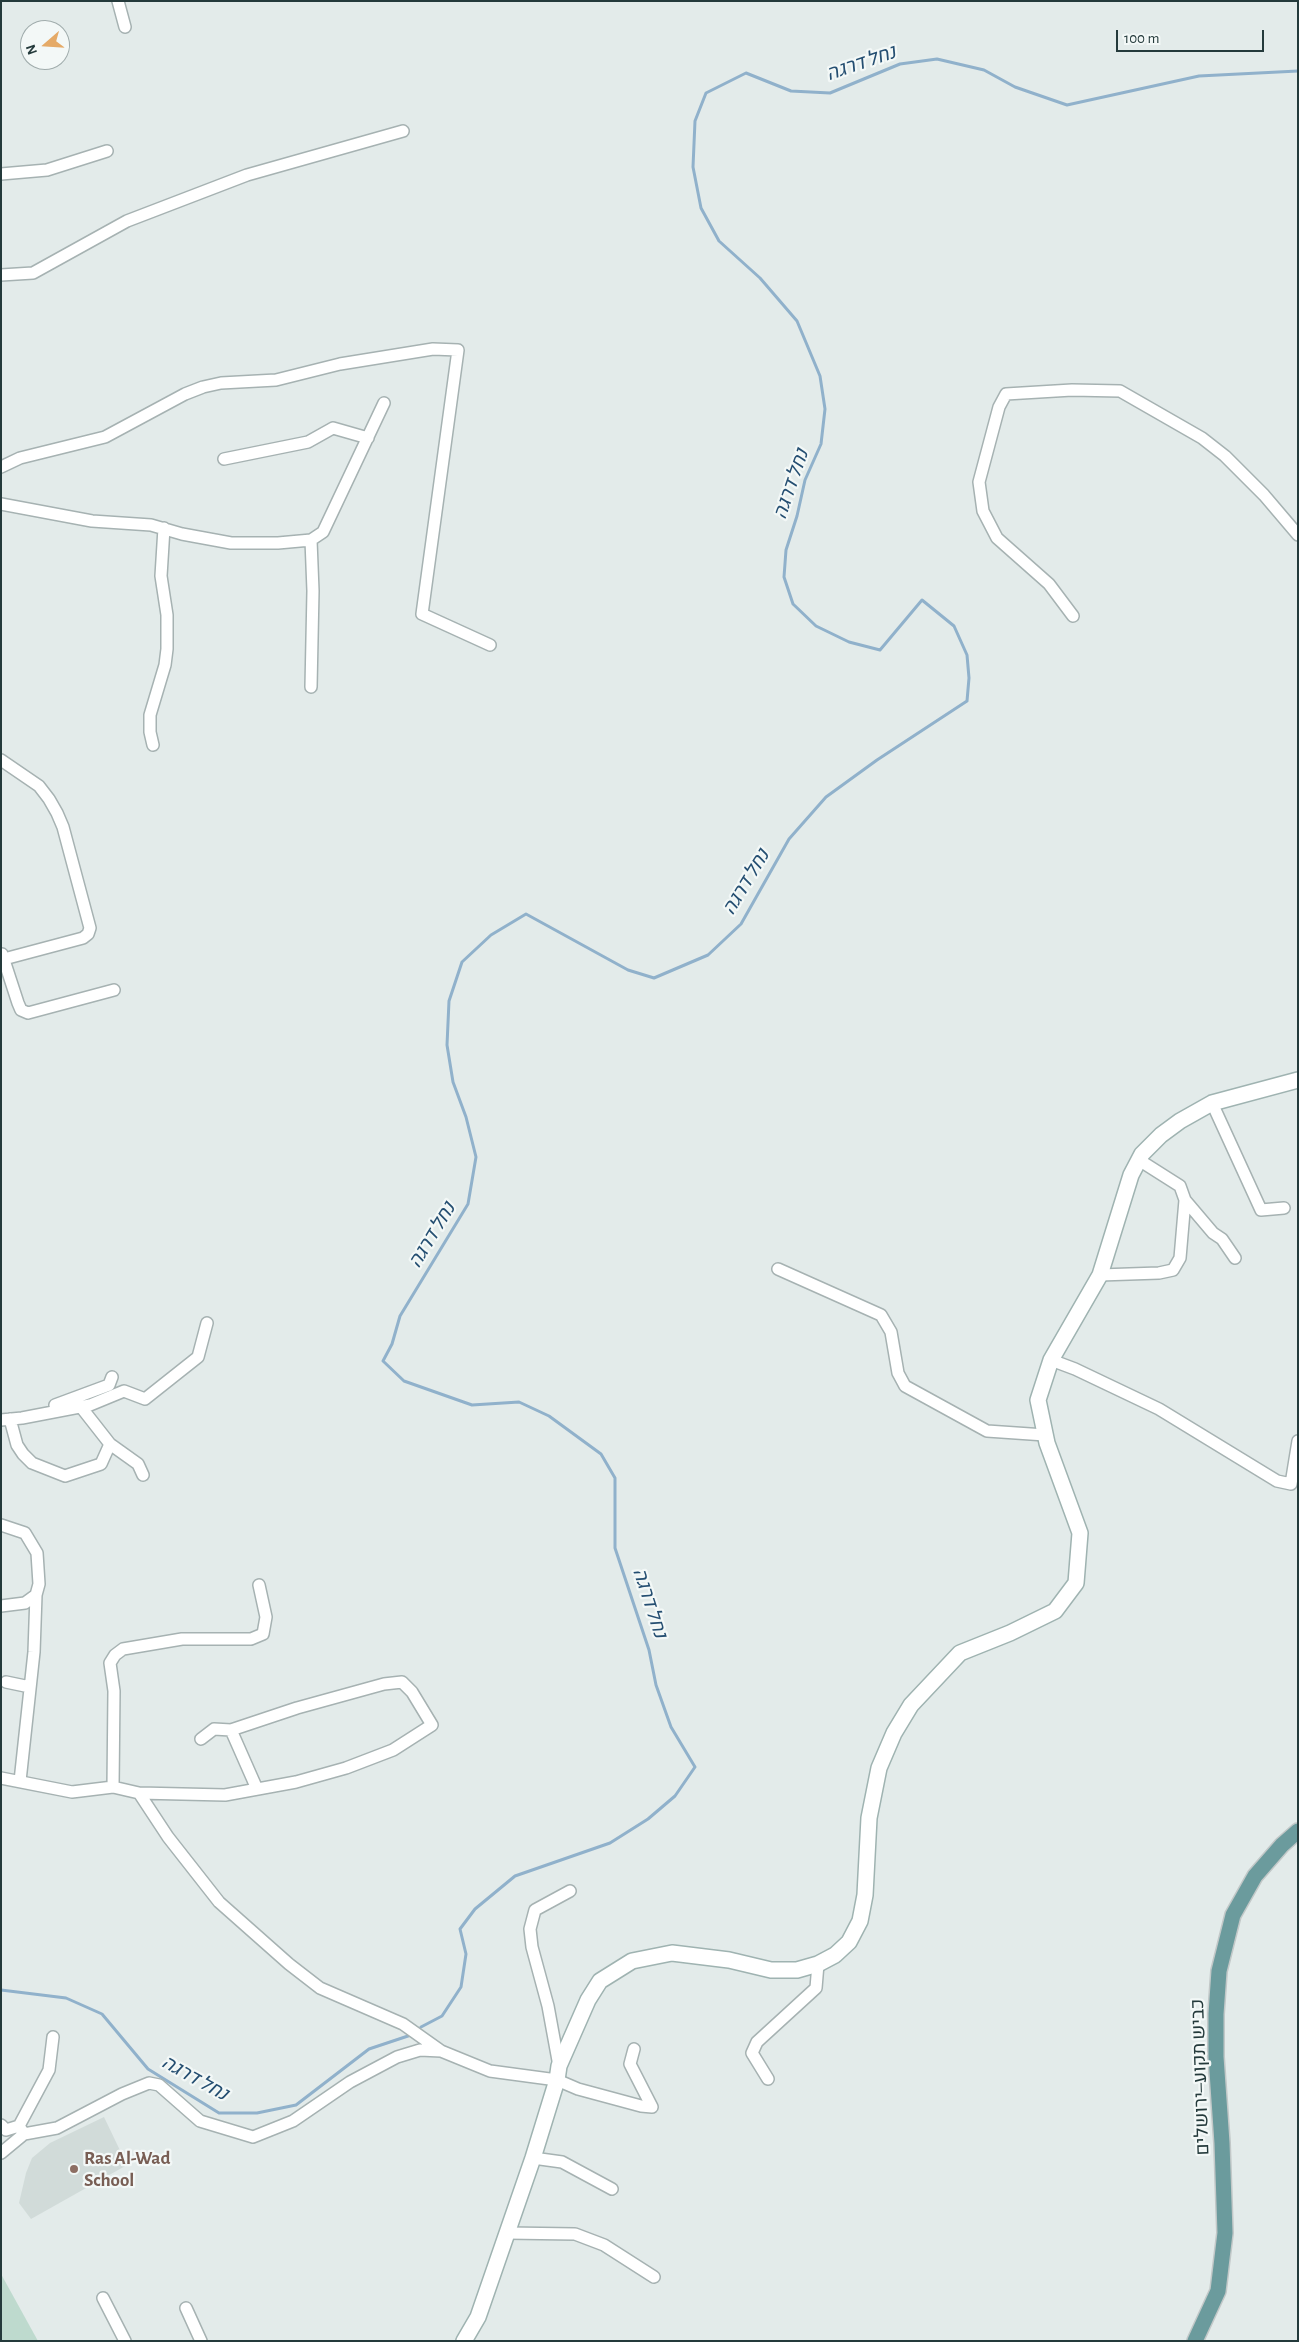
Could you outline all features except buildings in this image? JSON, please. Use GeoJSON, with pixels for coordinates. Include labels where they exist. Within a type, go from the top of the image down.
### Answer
{"type":"FeatureCollection","features":[{"type":"Feature","properties":{"kind":"main road","name":"כביש תקוע–ירושלים"},"geometry":{"type":"LineString","coordinates":[[1195,2341],[1218,2291],[1225,2233],[1222,2143],[1216,2057],[1219,1971],[1233,1915],[1255,1876],[1298,1831]]}},
{"type":"Feature","properties":{"kind":"street"},"geometry":{"type":"LineString","coordinates":[[118,1],[125,27]]}},
{"type":"Feature","properties":{"kind":"street"},"geometry":{"type":"LineString","coordinates":[[1,275],[33,273],[127,221],[247,175],[403,131]]}},
{"type":"Feature","properties":{"kind":"street"},"geometry":{"type":"LineString","coordinates":[[1,174],[47,170],[107,151]]}},
{"type":"Feature","properties":{"kind":"street"},"geometry":{"type":"LineString","coordinates":[[1,467],[20,458],[106,438],[185,394],[203,387],[221,383],[276,380],[340,364],[433,349],[458,350],[422,614],[490,646]]}},
{"type":"Feature","properties":{"kind":"street"},"geometry":{"type":"LineString","coordinates":[[1073,616],[1049,584],[997,538],[982,511],[979,482],[999,407],[1006,394],[1072,390],[1120,391],[1202,438],[1225,456],[1264,495],[1298,535]]}},
{"type":"Feature","properties":{"kind":"street"},"geometry":{"type":"LineString","coordinates":[[1,504],[68,517],[144,524],[231,543],[278,543],[311,540],[323,532],[384,403]]}},
{"type":"Feature","properties":{"kind":"street"},"geometry":{"type":"LineString","coordinates":[[224,459],[308,442],[333,428],[368,438]]}},
{"type":"Feature","properties":{"kind":"street"},"geometry":{"type":"LineString","coordinates":[[153,745],[150,732],[150,715],[168,649],[167,615],[161,576],[164,528]]}},
{"type":"Feature","properties":{"kind":"street"},"geometry":{"type":"LineString","coordinates":[[311,540],[313,591],[311,687]]}},
{"type":"Feature","properties":{"kind":"street"},"geometry":{"type":"LineString","coordinates":[[1,760],[39,786],[53,806],[63,827],[90,928],[88,934],[82,938],[3,956],[18,1003],[22,1010],[28,1013],[114,990]]}},
{"type":"Feature","properties":{"kind":"street"},"geometry":{"type":"LineString","coordinates":[[464,2341],[478,2317],[533,2158],[558,2073],[588,2000],[600,1981],[632,1961],[672,1953],[729,1960],[771,1970],[797,1970],[818,1964],[836,1955],[849,1942],[860,1921],[865,1895],[869,1818],[879,1768],[894,1733],[911,1705],[960,1653],[1010,1633],[1055,1611],[1076,1583],[1080,1533],[1045,1435],[1038,1400],[1051,1360],[1100,1274],[1131,1175],[1139,1160],[1160,1135],[1180,1121],[1212,1103],[1298,1080]]}},
{"type":"Feature","properties":{"kind":"street"},"geometry":{"type":"LineString","coordinates":[[1212,1103],[1262,1210],[1284,1208]]}},
{"type":"Feature","properties":{"kind":"street"},"geometry":{"type":"LineString","coordinates":[[1139,1160],[1180,1186],[1185,1200],[1213,1233],[1222,1239],[1235,1258]]}},
{"type":"Feature","properties":{"kind":"street"},"geometry":{"type":"LineString","coordinates":[[1100,1274],[1173,1270],[1180,1258],[1185,1200]]}},
{"type":"Feature","properties":{"kind":"street"},"geometry":{"type":"LineString","coordinates":[[778,1269],[882,1315],[891,1332],[898,1373],[905,1386],[987,1431],[1045,1435]]}},
{"type":"Feature","properties":{"kind":"street"},"geometry":{"type":"LineString","coordinates":[[110,1444],[101,1464],[64,1476],[32,1463],[17,1445],[5,1420],[81,1407],[124,1392],[145,1399],[198,1357],[207,1323]]}},
{"type":"Feature","properties":{"kind":"street"},"geometry":{"type":"LineString","coordinates":[[1051,1360],[1075,1369],[1159,1409],[1277,1481],[1291,1484],[1298,1441]]}},
{"type":"Feature","properties":{"kind":"street"},"geometry":{"type":"LineString","coordinates":[[22,1418],[32,1410],[60,1404],[109,1385],[112,1377]]}},
{"type":"Feature","properties":{"kind":"street"},"geometry":{"type":"LineString","coordinates":[[81,1407],[110,1444],[138,1464],[143,1475]]}},
{"type":"Feature","properties":{"kind":"street"},"geometry":{"type":"LineString","coordinates":[[1,1525],[25,1533],[37,1553],[40,1584],[36,1595],[30,1687],[20,1782]]}},
{"type":"Feature","properties":{"kind":"street"},"geometry":{"type":"LineString","coordinates":[[113,1786],[114,1691],[110,1663],[115,1655],[123,1648],[182,1639],[251,1639],[262,1634],[266,1617],[259,1585]]}},
{"type":"Feature","properties":{"kind":"street"},"geometry":{"type":"LineString","coordinates":[[1,1606],[25,1604],[36,1595]]}},
{"type":"Feature","properties":{"kind":"street"},"geometry":{"type":"LineString","coordinates":[[6,1682],[30,1687]]}},
{"type":"Feature","properties":{"kind":"street"},"geometry":{"type":"LineString","coordinates":[[1,1778],[72,1792],[113,1786],[139,1793],[225,1795],[296,1782],[346,1768],[393,1750],[432,1725],[412,1692],[402,1682],[384,1684],[297,1708],[231,1730],[214,1729],[201,1739]]}},
{"type":"Feature","properties":{"kind":"street"},"geometry":{"type":"LineString","coordinates":[[231,1730],[257,1789]]}},
{"type":"Feature","properties":{"kind":"street"},"geometry":{"type":"LineString","coordinates":[[139,1793],[168,1837],[219,1902],[290,1964],[320,1988],[404,2024],[441,2051],[490,2071],[558,2073],[587,2091],[641,2106],[652,2107],[630,2064],[634,2049]]}},
{"type":"Feature","properties":{"kind":"street"},"geometry":{"type":"LineString","coordinates":[[558,2073],[548,2006],[532,1948],[530,1929],[535,1910],[570,1891]]}},
{"type":"Feature","properties":{"kind":"street"},"geometry":{"type":"LineString","coordinates":[[768,2079],[752,2053],[757,2042],[816,1988],[818,1964]]}},
{"type":"Feature","properties":{"kind":"street"},"geometry":{"type":"LineString","coordinates":[[1,2153],[22,2130],[48,2070],[53,2037]]}},
{"type":"Feature","properties":{"kind":"street"},"geometry":{"type":"LineString","coordinates":[[1,2125],[6,2130],[57,2128],[122,2094],[148,2083],[159,2085],[200,2120],[253,2137],[293,2121],[350,2082],[397,2058],[420,2050],[441,2051]]}},
{"type":"Feature","properties":{"kind":"street"},"geometry":{"type":"LineString","coordinates":[[533,2158],[562,2162],[612,2189]]}},
{"type":"Feature","properties":{"kind":"street"},"geometry":{"type":"LineString","coordinates":[[507,2233],[575,2234],[604,2245],[654,2277]]}},
{"type":"Feature","properties":{"kind":"street"},"geometry":{"type":"LineString","coordinates":[[103,2298],[124,2341]]}},
{"type":"Feature","properties":{"kind":"street"},"geometry":{"type":"LineString","coordinates":[[186,2308],[201,2341]]}},
{"type":"Feature","properties":{"kind":"shaded area","name":"Ras Al-Wad School"},"geometry":{"type":"Polygon","coordinates":[[[104,2117],[127,2165],[31,2219],[19,2203],[26,2173],[32,2158],[50,2143],[104,2117]]]}},
{"type":"Feature","properties":{"kind":"green space"},"geometry":{"type":"Polygon","coordinates":[[[1,2274],[38,2341],[1,2341],[1,2274]]]}},
{"type":"Feature","properties":{"kind":"waterway","name":"נחל דרגה"},"geometry":{"type":"LineString","coordinates":[[421,2027],[442,2016],[461,1987],[466,1954],[460,1929],[475,1909],[515,1876],[610,1843],[648,1819],[675,1796],[695,1767],[671,1727],[656,1685],[649,1650],[615,1548],[615,1478],[601,1454],[549,1416],[519,1402],[472,1405],[404,1381],[383,1361],[392,1344],[400,1316],[468,1204],[476,1157],[466,1117],[453,1082],[447,1045],[449,1001],[462,962],[491,935],[526,914],[628,970],[654,978],[708,955],[741,924],[789,839],[826,797],[877,760],[967,701],[969,678],[967,655],[954,626],[922,600],[880,650],[849,642],[816,626],[793,604],[784,577],[786,550],[797,516],[805,480],[821,444],[825,409],[820,376],[797,321],[760,278],[719,241],[701,208],[693,167],[695,121],[706,93],[746,73],[791,91],[830,93],[900,64],[937,59],[984,70],[1015,87],[1067,105],[1199,76],[1298,71]]}},
{"type":"Feature","properties":{"kind":"waterway","name":"נחל דרגה"},"geometry":{"type":"LineString","coordinates":[[1,1990],[66,1998],[102,2014],[148,2069],[219,2113],[257,2113],[296,2105],[369,2049],[411,2035]]}},
{"type":"Feature","properties":{"kind":"place","name":"Ras Al-Wad School"},"geometry":{"type":"Point","coordinates":[74,2169]}}]}
